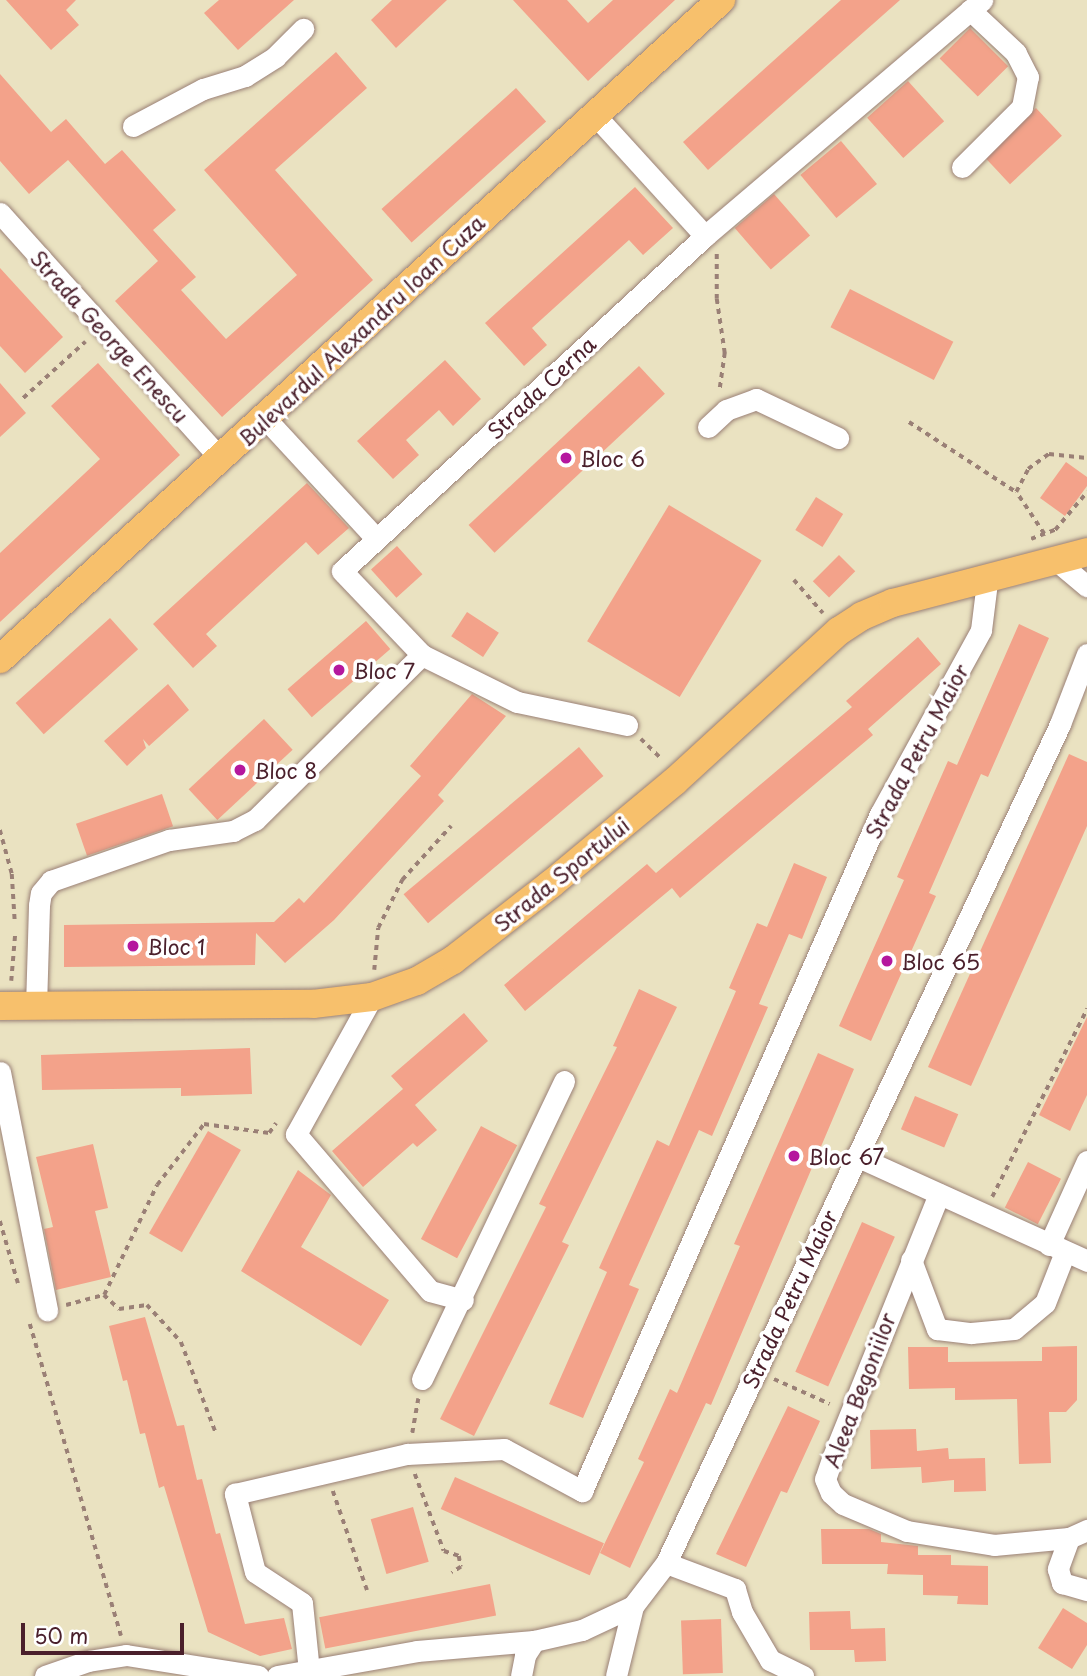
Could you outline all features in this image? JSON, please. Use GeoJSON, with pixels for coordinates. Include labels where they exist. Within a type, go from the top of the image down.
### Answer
{"type":"FeatureCollection","features":[{"type":"Feature","properties":{"kind":"main road","name":"Bulevardul Alexandru Ioan Cuza"},"geometry":{"type":"LineString","coordinates":[[0,659],[266,419],[594,114],[721,0]]}},
{"type":"Feature","properties":{"kind":"main road"},"geometry":{"type":"LineString","coordinates":[[1058,562],[1087,535]]}},
{"type":"Feature","properties":{"kind":"main road"},"geometry":{"type":"LineString","coordinates":[[1058,562],[1087,552]]}},
{"type":"Feature","properties":{"kind":"main road","name":"Strada Sportului"},"geometry":{"type":"LineString","coordinates":[[0,1006],[313,1004],[372,997],[417,981],[453,960],[551,884],[674,782],[839,631],[893,603],[987,582],[1058,562]]}},
{"type":"Feature","properties":{"kind":"street"},"geometry":{"type":"LineString","coordinates":[[962,167],[1022,107],[1028,77],[1016,53],[976,5]]}},
{"type":"Feature","properties":{"kind":"street","name":"Strada Cerna"},"geometry":{"type":"LineString","coordinates":[[422,655],[342,571],[976,5]]}},
{"type":"Feature","properties":{"kind":"street"},"geometry":{"type":"LineString","coordinates":[[133,126],[203,89],[245,76],[275,57],[303,30]]}},
{"type":"Feature","properties":{"kind":"street"},"geometry":{"type":"LineString","coordinates":[[594,114],[711,244]]}},
{"type":"Feature","properties":{"kind":"street","name":"Strada George Enescu"},"geometry":{"type":"LineString","coordinates":[[0,212],[221,459]]}},
{"type":"Feature","properties":{"kind":"street"},"geometry":{"type":"LineString","coordinates":[[708,427],[726,410],[756,399],[838,438]]}},
{"type":"Feature","properties":{"kind":"street"},"geometry":{"type":"LineString","coordinates":[[266,419],[376,538]]}},
{"type":"Feature","properties":{"kind":"street"},"geometry":{"type":"LineString","coordinates":[[1058,562],[1087,586]]}},
{"type":"Feature","properties":{"kind":"street","name":"Strada Petru Maior"},"geometry":{"type":"LineString","coordinates":[[407,1454],[504,1450],[582,1491],[880,814],[981,630],[987,582]]}},
{"type":"Feature","properties":{"kind":"street","name":"Strada Petru Maior"},"geometry":{"type":"LineString","coordinates":[[277,1676],[417,1651],[534,1642],[582,1630],[633,1606],[666,1563],[1060,724],[1087,654]]}},
{"type":"Feature","properties":{"kind":"street"},"geometry":{"type":"LineString","coordinates":[[36,1007],[39,905],[41,892],[51,881],[169,840],[233,831],[254,820],[422,655],[517,702],[627,725]]}},
{"type":"Feature","properties":{"kind":"street"},"geometry":{"type":"LineString","coordinates":[[372,997],[296,1134],[430,1291],[463,1300]]}},
{"type":"Feature","properties":{"kind":"street"},"geometry":{"type":"LineString","coordinates":[[0,1072],[37,1312]]}},
{"type":"Feature","properties":{"kind":"street"},"geometry":{"type":"LineString","coordinates":[[422,1379],[463,1300],[564,1081]]}},
{"type":"Feature","properties":{"kind":"street"},"geometry":{"type":"LineString","coordinates":[[856,1156],[1087,1261]]}},
{"type":"Feature","properties":{"kind":"street"},"geometry":{"type":"LineString","coordinates":[[911,1260],[937,1329],[971,1333],[1014,1329],[1045,1303],[1057,1248],[1087,1161]]}},
{"type":"Feature","properties":{"kind":"street","name":"Aleea Begoniilor"},"geometry":{"type":"LineString","coordinates":[[939,1194],[849,1413],[825,1479],[831,1493],[843,1504],[907,1531],[994,1545],[1078,1534]]}},
{"type":"Feature","properties":{"kind":"street"},"geometry":{"type":"LineString","coordinates":[[309,1671],[302,1603],[255,1572],[234,1494],[407,1454]]}},
{"type":"Feature","properties":{"kind":"street"},"geometry":{"type":"LineString","coordinates":[[1078,1534],[1058,1569],[1062,1583],[1087,1590]]}},
{"type":"Feature","properties":{"kind":"street"},"geometry":{"type":"LineString","coordinates":[[666,1563],[735,1589],[742,1612],[770,1660],[803,1676]]}},
{"type":"Feature","properties":{"kind":"street"},"geometry":{"type":"LineString","coordinates":[[616,1676],[633,1606]]}},
{"type":"Feature","properties":{"kind":"street"},"geometry":{"type":"LineString","coordinates":[[521,1676],[534,1642]]}},
{"type":"Feature","properties":{"kind":"street"},"geometry":{"type":"LineString","coordinates":[[45,1676],[126,1655],[258,1676]]}},
{"type":"Feature","properties":{"kind":"path"},"geometry":{"type":"LineString","coordinates":[[711,244],[725,354],[720,391]]}},
{"type":"Feature","properties":{"kind":"path"},"geometry":{"type":"LineString","coordinates":[[23,398],[85,342]]}},
{"type":"Feature","properties":{"kind":"path"},"geometry":{"type":"LineString","coordinates":[[909,422],[1016,492],[1044,534]]}},
{"type":"Feature","properties":{"kind":"path"},"geometry":{"type":"LineString","coordinates":[[1016,492],[1028,469],[1048,454],[1087,458]]}},
{"type":"Feature","properties":{"kind":"path"},"geometry":{"type":"LineString","coordinates":[[1018,544],[1055,530],[1087,492]]}},
{"type":"Feature","properties":{"kind":"path"},"geometry":{"type":"LineString","coordinates":[[794,580],[826,617],[835,611]]}},
{"type":"Feature","properties":{"kind":"path"},"geometry":{"type":"LineString","coordinates":[[627,725],[661,758]]}},
{"type":"Feature","properties":{"kind":"path"},"geometry":{"type":"LineString","coordinates":[[651,767],[671,749]]}},
{"type":"Feature","properties":{"kind":"path"},"geometry":{"type":"LineString","coordinates":[[385,970],[373,976],[378,928],[402,880],[451,826]]}},
{"type":"Feature","properties":{"kind":"path"},"geometry":{"type":"LineString","coordinates":[[0,830],[12,874],[16,925],[11,986],[0,986]]}},
{"type":"Feature","properties":{"kind":"path"},"geometry":{"type":"LineString","coordinates":[[984,1214],[1087,1010]]}},
{"type":"Feature","properties":{"kind":"path"},"geometry":{"type":"LineString","coordinates":[[270,1133],[277,1122]]}},
{"type":"Feature","properties":{"kind":"path"},"geometry":{"type":"LineString","coordinates":[[216,1433],[181,1342],[147,1305],[118,1309],[104,1296],[157,1185],[204,1124],[296,1134]]}},
{"type":"Feature","properties":{"kind":"path"},"geometry":{"type":"LineString","coordinates":[[0,1221],[20,1288]]}},
{"type":"Feature","properties":{"kind":"path"},"geometry":{"type":"LineString","coordinates":[[37,1312],[126,1655]]}},
{"type":"Feature","properties":{"kind":"path"},"geometry":{"type":"LineString","coordinates":[[756,1371],[849,1413]]}},
{"type":"Feature","properties":{"kind":"path"},"geometry":{"type":"LineString","coordinates":[[422,1379],[407,1454],[444,1551],[459,1556],[461,1567],[452,1573]]}},
{"type":"Feature","properties":{"kind":"path"},"geometry":{"type":"LineString","coordinates":[[327,1473],[367,1590]]}},
{"type":"Feature","properties":{"kind":"building"},"geometry":{"type":"Polygon","coordinates":[[[6,0],[76,0],[66,10],[79,25],[51,50],[6,0]]]}},
{"type":"Feature","properties":{"kind":"building"},"geometry":{"type":"Polygon","coordinates":[[[219,0],[294,0],[238,50],[204,13],[219,0]]]}},
{"type":"Feature","properties":{"kind":"building"},"geometry":{"type":"Polygon","coordinates":[[[392,0],[447,0],[396,48],[371,20],[392,0]]]}},
{"type":"Feature","properties":{"kind":"building"},"geometry":{"type":"Polygon","coordinates":[[[513,0],[567,0],[588,23],[613,0],[675,0],[588,81],[513,0]]]}},
{"type":"Feature","properties":{"kind":"building"},"geometry":{"type":"Polygon","coordinates":[[[841,0],[900,0],[708,170],[683,142],[841,0]]]}},
{"type":"Feature","properties":{"kind":"building"},"geometry":{"type":"Polygon","coordinates":[[[970,28],[1008,66],[978,97],[940,58],[970,28]]]}},
{"type":"Feature","properties":{"kind":"building"},"geometry":{"type":"Polygon","coordinates":[[[336,52],[367,88],[275,170],[373,280],[222,417],[115,301],[158,261],[68,160],[29,194],[0,161],[0,74],[51,132],[66,119],[105,164],[122,150],[176,210],[153,230],[196,277],[181,290],[226,339],[297,275],[204,170],[336,52]]]}},
{"type":"Feature","properties":{"kind":"building"},"geometry":{"type":"Polygon","coordinates":[[[908,81],[944,121],[903,158],[867,118],[908,81]]]}},
{"type":"Feature","properties":{"kind":"building"},"geometry":{"type":"Polygon","coordinates":[[[516,88],[546,121],[412,243],[381,209],[516,88]]]}},
{"type":"Feature","properties":{"kind":"building"},"geometry":{"type":"Polygon","coordinates":[[[1036,108],[1062,136],[1010,184],[984,156],[1036,108]]]}},
{"type":"Feature","properties":{"kind":"building"},"geometry":{"type":"Polygon","coordinates":[[[841,141],[877,184],[836,218],[800,175],[841,141]]]}},
{"type":"Feature","properties":{"kind":"building"},"geometry":{"type":"Polygon","coordinates":[[[635,187],[673,228],[643,255],[629,240],[532,328],[547,345],[524,366],[485,323],[635,187]]]}},
{"type":"Feature","properties":{"kind":"building"},"geometry":{"type":"Polygon","coordinates":[[[774,194],[810,236],[771,270],[735,228],[774,194]]]}},
{"type":"Feature","properties":{"kind":"building"},"geometry":{"type":"Polygon","coordinates":[[[0,268],[63,337],[25,373],[0,346],[0,268]]]}},
{"type":"Feature","properties":{"kind":"building"},"geometry":{"type":"Polygon","coordinates":[[[850,289],[953,342],[934,380],[830,327],[850,289]]]}},
{"type":"Feature","properties":{"kind":"building"},"geometry":{"type":"Polygon","coordinates":[[[445,360],[481,399],[453,426],[439,410],[406,440],[419,455],[393,479],[357,441],[445,360]]]}},
{"type":"Feature","properties":{"kind":"building"},"geometry":{"type":"Polygon","coordinates":[[[98,363],[180,455],[0,622],[0,553],[100,459],[51,406],[98,363]]]}},
{"type":"Feature","properties":{"kind":"building","name":"Bloc 6"},"geometry":{"type":"Polygon","coordinates":[[[639,366],[665,394],[495,553],[469,525],[639,366]]]}},
{"type":"Feature","properties":{"kind":"building"},"geometry":{"type":"Polygon","coordinates":[[[0,383],[26,413],[0,437],[0,383]]]}},
{"type":"Feature","properties":{"kind":"building"},"geometry":{"type":"Polygon","coordinates":[[[1066,462],[1087,477],[1087,486],[1065,516],[1040,498],[1066,462]]]}},
{"type":"Feature","properties":{"kind":"building"},"geometry":{"type":"Polygon","coordinates":[[[307,483],[349,528],[318,555],[306,542],[206,634],[217,646],[193,668],[153,624],[307,483]]]}},
{"type":"Feature","properties":{"kind":"building"},"geometry":{"type":"Polygon","coordinates":[[[816,497],[843,514],[822,547],[795,530],[816,497]]]}},
{"type":"Feature","properties":{"kind":"building"},"geometry":{"type":"Polygon","coordinates":[[[669,505],[762,561],[680,697],[587,641],[669,505]]]}},
{"type":"Feature","properties":{"kind":"building"},"geometry":{"type":"Polygon","coordinates":[[[397,546],[422,574],[396,598],[371,569],[397,546]]]}},
{"type":"Feature","properties":{"kind":"building"},"geometry":{"type":"Polygon","coordinates":[[[839,555],[855,571],[829,597],[813,581],[839,555]]]}},
{"type":"Feature","properties":{"kind":"building"},"geometry":{"type":"Polygon","coordinates":[[[467,612],[499,633],[483,657],[451,636],[467,612]]]}},
{"type":"Feature","properties":{"kind":"building"},"geometry":{"type":"Polygon","coordinates":[[[110,618],[138,649],[44,734],[16,703],[110,618]]]}},
{"type":"Feature","properties":{"kind":"building","name":"Bloc 7"},"geometry":{"type":"Polygon","coordinates":[[[366,621],[390,649],[312,717],[288,689],[366,621]]]}},
{"type":"Feature","properties":{"kind":"building"},"geometry":{"type":"Polygon","coordinates":[[[1019,624],[1049,638],[988,777],[981,774],[929,893],[936,896],[871,1041],[839,1026],[904,880],[897,877],[948,761],[957,765],[1019,624]]]}},
{"type":"Feature","properties":{"kind":"building"},"geometry":{"type":"Polygon","coordinates":[[[918,637],[941,664],[868,729],[873,735],[680,898],[672,888],[525,1011],[504,985],[647,864],[656,873],[852,707],[846,701],[918,637]]]}},
{"type":"Feature","properties":{"kind":"building"},"geometry":{"type":"Polygon","coordinates":[[[168,684],[189,710],[149,746],[143,739],[146,748],[127,766],[104,741],[168,684]]]}},
{"type":"Feature","properties":{"kind":"building"},"geometry":{"type":"Polygon","coordinates":[[[472,694],[506,716],[438,795],[444,801],[334,920],[285,963],[256,933],[255,965],[64,967],[64,925],[274,922],[299,898],[304,903],[421,776],[410,766],[472,694]]]}},
{"type":"Feature","properties":{"kind":"building","name":"Bloc 8"},"geometry":{"type":"Polygon","coordinates":[[[264,719],[293,750],[217,820],[189,789],[264,719]]]}},
{"type":"Feature","properties":{"kind":"building"},"geometry":{"type":"Polygon","coordinates":[[[579,747],[603,776],[428,923],[404,894],[579,747]]]}},
{"type":"Feature","properties":{"kind":"building"},"geometry":{"type":"Polygon","coordinates":[[[1069,754],[1087,762],[1087,826],[971,1086],[928,1067],[1069,754]]]}},
{"type":"Feature","properties":{"kind":"building"},"geometry":{"type":"Polygon","coordinates":[[[162,794],[173,826],[87,856],[76,824],[162,794]]]}},
{"type":"Feature","properties":{"kind":"building"},"geometry":{"type":"Polygon","coordinates":[[[794,863],[827,877],[802,939],[789,934],[759,1004],[768,1007],[712,1136],[699,1130],[629,1285],[639,1289],[583,1418],[549,1404],[607,1272],[599,1268],[657,1140],[669,1146],[736,991],[729,988],[757,923],[767,927],[794,863]]]}},
{"type":"Feature","properties":{"kind":"building"},"geometry":{"type":"Polygon","coordinates":[[[639,989],[677,1007],[562,1242],[569,1245],[474,1436],[440,1419],[546,1207],[539,1204],[617,1047],[613,1046],[639,989]]]}},
{"type":"Feature","properties":{"kind":"building"},"geometry":{"type":"Polygon","coordinates":[[[464,1013],[488,1041],[415,1105],[437,1130],[417,1147],[413,1143],[363,1187],[332,1151],[403,1089],[391,1076],[464,1013]]]}},
{"type":"Feature","properties":{"kind":"building"},"geometry":{"type":"Polygon","coordinates":[[[1087,1017],[1087,1095],[1070,1131],[1039,1115],[1087,1017]]]}},
{"type":"Feature","properties":{"kind":"building"},"geometry":{"type":"Polygon","coordinates":[[[250,1048],[252,1094],[181,1096],[181,1088],[42,1090],[41,1055],[250,1048]]]}},
{"type":"Feature","properties":{"kind":"building"},"geometry":{"type":"Polygon","coordinates":[[[818,1053],[854,1069],[711,1405],[706,1403],[630,1568],[600,1553],[644,1462],[638,1459],[670,1389],[677,1393],[740,1246],[734,1244],[818,1053]]]}},
{"type":"Feature","properties":{"kind":"building"},"geometry":{"type":"Polygon","coordinates":[[[915,1096],[958,1114],[944,1148],[901,1129],[915,1096]]]}},
{"type":"Feature","properties":{"kind":"building"},"geometry":{"type":"Polygon","coordinates":[[[481,1126],[517,1145],[457,1258],[421,1239],[481,1126]]]}},
{"type":"Feature","properties":{"kind":"building"},"geometry":{"type":"Polygon","coordinates":[[[208,1131],[241,1150],[182,1252],[149,1233],[208,1131]]]}},
{"type":"Feature","properties":{"kind":"building"},"geometry":{"type":"Polygon","coordinates":[[[93,1144],[108,1208],[95,1211],[111,1277],[56,1290],[44,1229],[53,1227],[36,1157],[93,1144]]]}},
{"type":"Feature","properties":{"kind":"building"},"geometry":{"type":"Polygon","coordinates":[[[1028,1162],[1061,1179],[1038,1224],[1005,1207],[1028,1162]]]}},
{"type":"Feature","properties":{"kind":"building"},"geometry":{"type":"Polygon","coordinates":[[[298,1170],[331,1195],[301,1247],[389,1300],[361,1346],[241,1271],[298,1170]]]}},
{"type":"Feature","properties":{"kind":"building"},"geometry":{"type":"Polygon","coordinates":[[[862,1222],[895,1237],[828,1386],[795,1372],[862,1222]]]}},
{"type":"Feature","properties":{"kind":"building"},"geometry":{"type":"Polygon","coordinates":[[[145,1317],[177,1426],[184,1425],[197,1480],[202,1479],[216,1534],[220,1533],[245,1624],[284,1618],[292,1649],[260,1656],[208,1632],[164,1486],[159,1488],[145,1433],[140,1434],[127,1380],[123,1381],[109,1326],[145,1317]]]}},
{"type":"Feature","properties":{"kind":"building"},"geometry":{"type":"Polygon","coordinates":[[[1077,1346],[1077,1400],[1066,1412],[1049,1412],[1051,1463],[1019,1464],[1017,1399],[955,1400],[955,1388],[909,1389],[908,1347],[948,1347],[948,1362],[1042,1361],[1042,1347],[1077,1346]]]}},
{"type":"Feature","properties":{"kind":"building"},"geometry":{"type":"Polygon","coordinates":[[[788,1406],[820,1421],[787,1493],[781,1491],[746,1567],[716,1554],[788,1406]]]}},
{"type":"Feature","properties":{"kind":"building"},"geometry":{"type":"Polygon","coordinates":[[[916,1429],[917,1451],[948,1448],[949,1459],[985,1458],[986,1491],[954,1492],[954,1480],[922,1483],[921,1467],[871,1469],[870,1430],[916,1429]]]}},
{"type":"Feature","properties":{"kind":"building"},"geometry":{"type":"Polygon","coordinates":[[[455,1477],[604,1543],[590,1575],[441,1509],[455,1477]]]}},
{"type":"Feature","properties":{"kind":"building"},"geometry":{"type":"Polygon","coordinates":[[[413,1507],[429,1562],[386,1574],[371,1519],[413,1507]]]}},
{"type":"Feature","properties":{"kind":"building"},"geometry":{"type":"Polygon","coordinates":[[[821,1529],[869,1529],[881,1534],[881,1542],[918,1546],[918,1555],[951,1555],[951,1565],[988,1566],[988,1605],[957,1604],[958,1596],[923,1595],[923,1575],[887,1574],[888,1564],[822,1564],[821,1529]]]}},
{"type":"Feature","properties":{"kind":"building"},"geometry":{"type":"Polygon","coordinates":[[[490,1584],[496,1615],[325,1649],[319,1617],[490,1584]]]}},
{"type":"Feature","properties":{"kind":"building"},"geometry":{"type":"Polygon","coordinates":[[[1063,1608],[1087,1623],[1087,1645],[1072,1669],[1038,1648],[1063,1608]]]}},
{"type":"Feature","properties":{"kind":"building"},"geometry":{"type":"Polygon","coordinates":[[[850,1611],[851,1629],[885,1628],[886,1661],[855,1662],[854,1650],[810,1650],[809,1612],[850,1611]]]}},
{"type":"Feature","properties":{"kind":"building"},"geometry":{"type":"Polygon","coordinates":[[[721,1619],[723,1673],[683,1674],[681,1620],[721,1619]]]}},
{"type":"Feature","properties":{"kind":"place","name":"Bloc 6"},"geometry":{"type":"Point","coordinates":[566,458]}},
{"type":"Feature","properties":{"kind":"place","name":"Bloc 7"},"geometry":{"type":"Point","coordinates":[339,670]}},
{"type":"Feature","properties":{"kind":"place","name":"Bloc 8"},"geometry":{"type":"Point","coordinates":[240,770]}},
{"type":"Feature","properties":{"kind":"place","name":"Bloc 1"},"geometry":{"type":"Point","coordinates":[133,946]}},
{"type":"Feature","properties":{"kind":"place","name":"Bloc 65"},"geometry":{"type":"Point","coordinates":[887,961]}},
{"type":"Feature","properties":{"kind":"place","name":"Bloc 67"},"geometry":{"type":"Point","coordinates":[794,1156]}}]}
